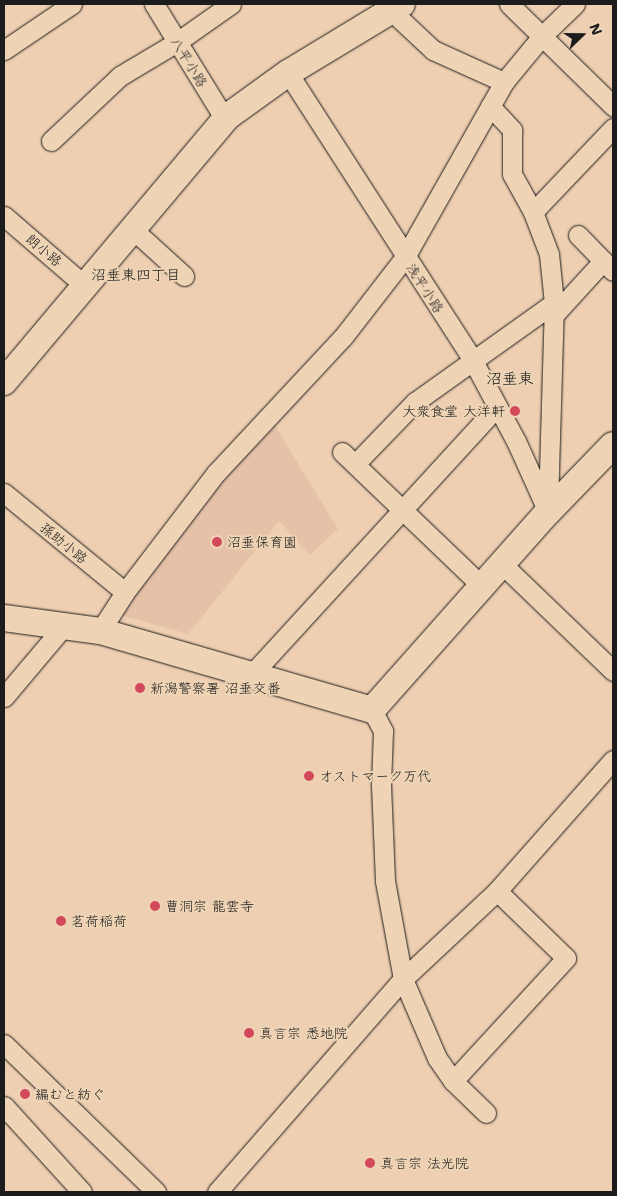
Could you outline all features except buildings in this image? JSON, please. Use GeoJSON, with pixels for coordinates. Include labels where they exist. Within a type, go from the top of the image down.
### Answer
{"type":"FeatureCollection","features":[{"type":"Feature","properties":{"kind":"street"},"geometry":{"type":"LineString","coordinates":[[4,50],[72,4]]}},
{"type":"Feature","properties":{"kind":"street","name":"八平小路"},"geometry":{"type":"LineString","coordinates":[[154,4],[221,113],[227,117]]}},
{"type":"Feature","properties":{"kind":"street"},"geometry":{"type":"LineString","coordinates":[[51,141],[120,76],[177,42],[231,4]]}},
{"type":"Feature","properties":{"kind":"street"},"geometry":{"type":"LineString","coordinates":[[508,4],[613,106]]}},
{"type":"Feature","properties":{"kind":"street"},"geometry":{"type":"LineString","coordinates":[[100,631],[125,592],[216,473],[343,337],[405,257],[504,82],[542,36],[575,4]]}},
{"type":"Feature","properties":{"kind":"street"},"geometry":{"type":"LineString","coordinates":[[4,382],[227,117],[288,73],[392,7],[433,50],[504,82]]}},
{"type":"Feature","properties":{"kind":"street","name":"浅平小路"},"geometry":{"type":"LineString","coordinates":[[288,73],[472,359],[548,512]]}},
{"type":"Feature","properties":{"kind":"street"},"geometry":{"type":"LineString","coordinates":[[490,106],[512,130],[512,174],[533,212],[549,254],[553,310],[548,512]]}},
{"type":"Feature","properties":{"kind":"street"},"geometry":{"type":"LineString","coordinates":[[533,212],[613,128]]}},
{"type":"Feature","properties":{"kind":"street","name":"朗小路"},"geometry":{"type":"LineString","coordinates":[[4,216],[84,285]]}},
{"type":"Feature","properties":{"kind":"street"},"geometry":{"type":"LineString","coordinates":[[131,232],[139,235],[184,276]]}},
{"type":"Feature","properties":{"kind":"street"},"geometry":{"type":"LineString","coordinates":[[482,587],[349,457],[415,402],[472,359],[553,310],[608,266],[578,235]]}},
{"type":"Feature","properties":{"kind":"street"},"geometry":{"type":"LineString","coordinates":[[252,674],[497,408]]}},
{"type":"Feature","properties":{"kind":"street"},"geometry":{"type":"LineString","coordinates":[[372,710],[504,565],[548,512],[613,445]]}},
{"type":"Feature","properties":{"kind":"street","name":"孫助小路"},"geometry":{"type":"LineString","coordinates":[[4,493],[125,592]]}},
{"type":"Feature","properties":{"kind":"street"},"geometry":{"type":"LineString","coordinates":[[504,565],[613,671]]}},
{"type":"Feature","properties":{"kind":"street"},"geometry":{"type":"LineString","coordinates":[[4,618],[100,631],[372,710],[383,731],[381,785],[385,881],[403,979],[437,1058],[453,1081],[486,1113]]}},
{"type":"Feature","properties":{"kind":"street"},"geometry":{"type":"LineString","coordinates":[[4,697],[64,626]]}},
{"type":"Feature","properties":{"kind":"street"},"geometry":{"type":"LineString","coordinates":[[217,1192],[403,979],[497,890],[613,760]]}},
{"type":"Feature","properties":{"kind":"street"},"geometry":{"type":"LineString","coordinates":[[453,1081],[566,958],[497,890]]}},
{"type":"Feature","properties":{"kind":"street"},"geometry":{"type":"LineString","coordinates":[[4,1044],[156,1192]]}},
{"type":"Feature","properties":{"kind":"street"},"geometry":{"type":"LineString","coordinates":[[4,1106],[82,1192]]}},
{"type":"Feature","properties":{"kind":"shaded area","name":"沼垂保育園"},"geometry":{"type":"Polygon","coordinates":[[[275,426],[338,529],[310,555],[279,521],[188,634],[117,614],[219,481],[275,426]]]}},
{"type":"Feature","properties":{"kind":"place","name":"大衆食堂 大洋軒"},"geometry":{"type":"Point","coordinates":[515,411]}},
{"type":"Feature","properties":{"kind":"place","name":"沼垂保育園"},"geometry":{"type":"Point","coordinates":[217,542]}},
{"type":"Feature","properties":{"kind":"place","name":"新潟警察署 沼垂交番"},"geometry":{"type":"Point","coordinates":[140,688]}},
{"type":"Feature","properties":{"kind":"place","name":"オストマーク万代"},"geometry":{"type":"Point","coordinates":[309,776]}},
{"type":"Feature","properties":{"kind":"place","name":"曹洞宗 龍雲寺"},"geometry":{"type":"Point","coordinates":[155,906]}},
{"type":"Feature","properties":{"kind":"place","name":"茗荷稲荷"},"geometry":{"type":"Point","coordinates":[61,921]}},
{"type":"Feature","properties":{"kind":"place","name":"真言宗 悉地院"},"geometry":{"type":"Point","coordinates":[249,1033]}},
{"type":"Feature","properties":{"kind":"place","name":"編むと紡ぐ"},"geometry":{"type":"Point","coordinates":[25,1094]}},
{"type":"Feature","properties":{"kind":"place","name":"真言宗 法光院"},"geometry":{"type":"Point","coordinates":[370,1163]}},
{"type":"Feature","properties":{"kind":"district","name":"沼垂東四丁目"},"geometry":{"type":"Point","coordinates":[136,276]}},
{"type":"Feature","properties":{"kind":"district","name":"沼垂東"},"geometry":{"type":"Point","coordinates":[510,379]}}]}
